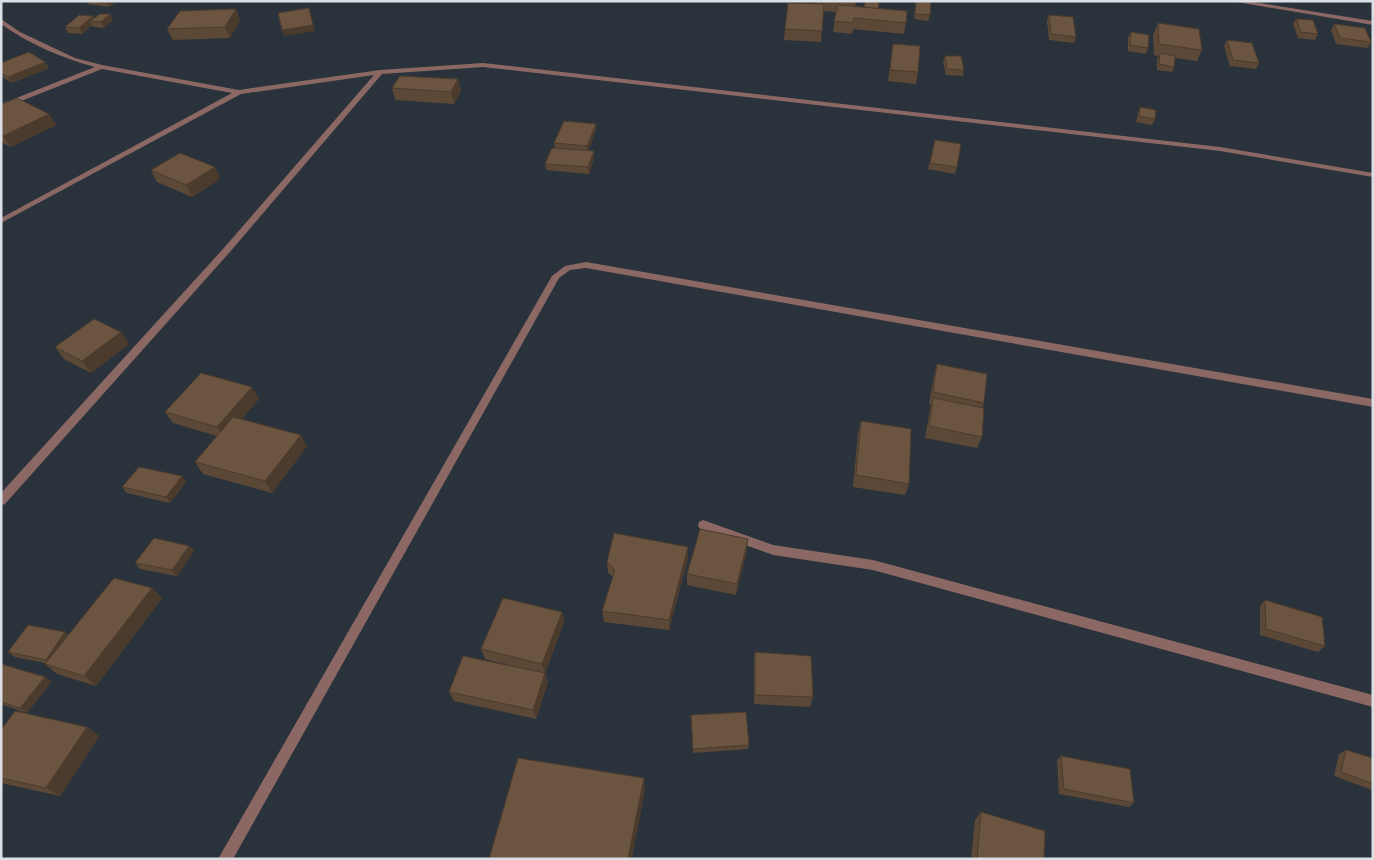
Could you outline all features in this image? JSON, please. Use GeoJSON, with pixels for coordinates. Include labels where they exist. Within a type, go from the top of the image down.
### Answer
{"type":"FeatureCollection","features":[{"type":"Feature","properties":{"kind":"street"},"geometry":{"type":"LineString","coordinates":[[1234,1],[1373,23]]}},
{"type":"Feature","properties":{"kind":"street"},"geometry":{"type":"LineString","coordinates":[[1,21],[18,33],[73,59],[101,67],[239,92],[380,72],[447,66],[493,66],[1220,149],[1373,175]]}},
{"type":"Feature","properties":{"kind":"street"},"geometry":{"type":"LineString","coordinates":[[1,108],[101,67]]}},
{"type":"Feature","properties":{"kind":"street"},"geometry":{"type":"LineString","coordinates":[[1,501],[226,251],[380,72]]}},
{"type":"Feature","properties":{"kind":"street"},"geometry":{"type":"LineString","coordinates":[[1,221],[239,92]]}},
{"type":"Feature","properties":{"kind":"street"},"geometry":{"type":"LineString","coordinates":[[225,859],[556,276],[568,268],[586,265],[1373,403]]}},
{"type":"Feature","properties":{"kind":"street"},"geometry":{"type":"LineString","coordinates":[[703,526],[773,550],[873,565],[1373,701]]}},
{"type":"Feature","properties":{"kind":"building"},"geometry":{"type":"Polygon","coordinates":[[[865,1],[879,2],[878,9],[864,7],[865,1]]]}},
{"type":"Feature","properties":{"kind":"building"},"geometry":{"type":"Polygon","coordinates":[[[916,1],[931,2],[930,15],[915,14],[916,1]]]}},
{"type":"Feature","properties":{"kind":"building"},"geometry":{"type":"Polygon","coordinates":[[[788,3],[824,4],[822,31],[785,29],[788,3]]]}},
{"type":"Feature","properties":{"kind":"building"},"geometry":{"type":"Polygon","coordinates":[[[838,5],[907,11],[906,23],[854,18],[853,23],[834,21],[838,5]]]}},
{"type":"Feature","properties":{"kind":"building"},"geometry":{"type":"Polygon","coordinates":[[[309,8],[313,25],[282,30],[278,13],[309,8]]]}},
{"type":"Feature","properties":{"kind":"building"},"geometry":{"type":"Polygon","coordinates":[[[236,9],[225,27],[167,29],[180,11],[236,9]]]}},
{"type":"Feature","properties":{"kind":"building"},"geometry":{"type":"Polygon","coordinates":[[[100,14],[110,14],[101,22],[90,21],[100,14]]]}},
{"type":"Feature","properties":{"kind":"building"},"geometry":{"type":"Polygon","coordinates":[[[79,15],[93,16],[79,28],[65,27],[79,15]]]}},
{"type":"Feature","properties":{"kind":"building"},"geometry":{"type":"Polygon","coordinates":[[[1049,15],[1073,17],[1076,37],[1051,34],[1049,15]]]}},
{"type":"Feature","properties":{"kind":"building"},"geometry":{"type":"Polygon","coordinates":[[[1296,19],[1313,20],[1318,34],[1301,32],[1296,19]]]}},
{"type":"Feature","properties":{"kind":"building"},"geometry":{"type":"Polygon","coordinates":[[[1158,23],[1199,29],[1202,50],[1159,44],[1158,23]]]}},
{"type":"Feature","properties":{"kind":"building"},"geometry":{"type":"Polygon","coordinates":[[[1334,24],[1365,28],[1371,42],[1340,38],[1334,24]]]}},
{"type":"Feature","properties":{"kind":"building"},"geometry":{"type":"Polygon","coordinates":[[[1131,32],[1149,35],[1148,48],[1130,45],[1131,32]]]}},
{"type":"Feature","properties":{"kind":"building"},"geometry":{"type":"Polygon","coordinates":[[[1227,40],[1252,43],[1259,63],[1233,60],[1227,40]]]}},
{"type":"Feature","properties":{"kind":"building"},"geometry":{"type":"Polygon","coordinates":[[[893,44],[920,46],[918,72],[890,70],[893,44]]]}},
{"type":"Feature","properties":{"kind":"building"},"geometry":{"type":"Polygon","coordinates":[[[29,52],[45,62],[8,77],[1,73],[1,63],[29,52]]]}},
{"type":"Feature","properties":{"kind":"building"},"geometry":{"type":"Polygon","coordinates":[[[1160,53],[1175,56],[1174,67],[1159,64],[1160,53]]]}},
{"type":"Feature","properties":{"kind":"building"},"geometry":{"type":"Polygon","coordinates":[[[945,56],[961,56],[964,70],[947,69],[945,56]]]}},
{"type":"Feature","properties":{"kind":"building"},"geometry":{"type":"Polygon","coordinates":[[[400,76],[458,79],[451,92],[392,88],[400,76]]]}},
{"type":"Feature","properties":{"kind":"building"},"geometry":{"type":"Polygon","coordinates":[[[17,98],[49,114],[3,136],[1,134],[1,105],[17,98]]]}},
{"type":"Feature","properties":{"kind":"building"},"geometry":{"type":"Polygon","coordinates":[[[1140,107],[1156,110],[1155,119],[1139,116],[1140,107]]]}},
{"type":"Feature","properties":{"kind":"building"},"geometry":{"type":"Polygon","coordinates":[[[564,121],[596,124],[587,146],[554,143],[564,121]]]}},
{"type":"Feature","properties":{"kind":"building"},"geometry":{"type":"Polygon","coordinates":[[[935,140],[961,144],[957,167],[930,163],[935,140]]]}},
{"type":"Feature","properties":{"kind":"building"},"geometry":{"type":"Polygon","coordinates":[[[552,148],[594,151],[588,167],[545,164],[552,148]]]}},
{"type":"Feature","properties":{"kind":"building"},"geometry":{"type":"Polygon","coordinates":[[[180,153],[215,167],[186,185],[151,170],[180,153]]]}},
{"type":"Feature","properties":{"kind":"building"},"geometry":{"type":"Polygon","coordinates":[[[94,319],[121,332],[82,361],[55,347],[94,319]]]}},
{"type":"Feature","properties":{"kind":"building"},"geometry":{"type":"Polygon","coordinates":[[[937,364],[987,374],[984,403],[933,392],[937,364]]]}},
{"type":"Feature","properties":{"kind":"building"},"geometry":{"type":"Polygon","coordinates":[[[201,373],[252,387],[217,427],[165,412],[201,373]]]}},
{"type":"Feature","properties":{"kind":"building"},"geometry":{"type":"Polygon","coordinates":[[[933,398],[984,408],[982,437],[929,426],[933,398]]]}},
{"type":"Feature","properties":{"kind":"building"},"geometry":{"type":"Polygon","coordinates":[[[233,417],[301,435],[265,481],[195,462],[233,417]]]}},
{"type":"Feature","properties":{"kind":"building"},"geometry":{"type":"Polygon","coordinates":[[[861,421],[911,429],[909,484],[856,475],[861,421]]]}},
{"type":"Feature","properties":{"kind":"building"},"geometry":{"type":"Polygon","coordinates":[[[139,467],[182,476],[166,497],[122,487],[139,467]]]}},
{"type":"Feature","properties":{"kind":"building"},"geometry":{"type":"Polygon","coordinates":[[[700,529],[748,539],[737,584],[687,574],[700,529]]]}},
{"type":"Feature","properties":{"kind":"building"},"geometry":{"type":"Polygon","coordinates":[[[614,533],[688,547],[669,620],[602,611],[615,570],[607,562],[614,533]]]}},
{"type":"Feature","properties":{"kind":"building"},"geometry":{"type":"Polygon","coordinates":[[[154,538],[189,546],[172,570],[135,563],[154,538]]]}},
{"type":"Feature","properties":{"kind":"building"},"geometry":{"type":"Polygon","coordinates":[[[114,578],[152,588],[84,676],[45,664],[114,578]]]}},
{"type":"Feature","properties":{"kind":"building"},"geometry":{"type":"Polygon","coordinates":[[[503,598],[562,612],[542,664],[481,649],[503,598]]]}},
{"type":"Feature","properties":{"kind":"building"},"geometry":{"type":"Polygon","coordinates":[[[1265,600],[1322,617],[1325,646],[1266,629],[1265,600]]]}},
{"type":"Feature","properties":{"kind":"building"},"geometry":{"type":"Polygon","coordinates":[[[28,625],[65,632],[46,660],[8,652],[28,625]]]}},
{"type":"Feature","properties":{"kind":"building"},"geometry":{"type":"Polygon","coordinates":[[[755,652],[811,656],[813,697],[755,695],[755,652]]]}},
{"type":"Feature","properties":{"kind":"building"},"geometry":{"type":"Polygon","coordinates":[[[463,656],[545,673],[533,710],[449,692],[463,656]]]}},
{"type":"Feature","properties":{"kind":"building"},"geometry":{"type":"Polygon","coordinates":[[[1,664],[45,677],[20,708],[1,702],[1,664]]]}},
{"type":"Feature","properties":{"kind":"building"},"geometry":{"type":"Polygon","coordinates":[[[15,711],[87,727],[46,788],[1,778],[1,730],[15,711]]]}},
{"type":"Feature","properties":{"kind":"building"},"geometry":{"type":"Polygon","coordinates":[[[746,712],[749,745],[693,749],[691,715],[746,712]]]}},
{"type":"Feature","properties":{"kind":"building"},"geometry":{"type":"Polygon","coordinates":[[[1346,750],[1373,758],[1373,784],[1341,772],[1346,750]]]}},
{"type":"Feature","properties":{"kind":"building"},"geometry":{"type":"Polygon","coordinates":[[[1061,756],[1130,769],[1134,803],[1064,789],[1061,756]]]}},
{"type":"Feature","properties":{"kind":"building"},"geometry":{"type":"Polygon","coordinates":[[[518,758],[644,778],[628,859],[489,859],[518,758]]]}},
{"type":"Feature","properties":{"kind":"building"},"geometry":{"type":"Polygon","coordinates":[[[981,812],[1045,831],[1044,859],[977,859],[981,812]]]}}]}
